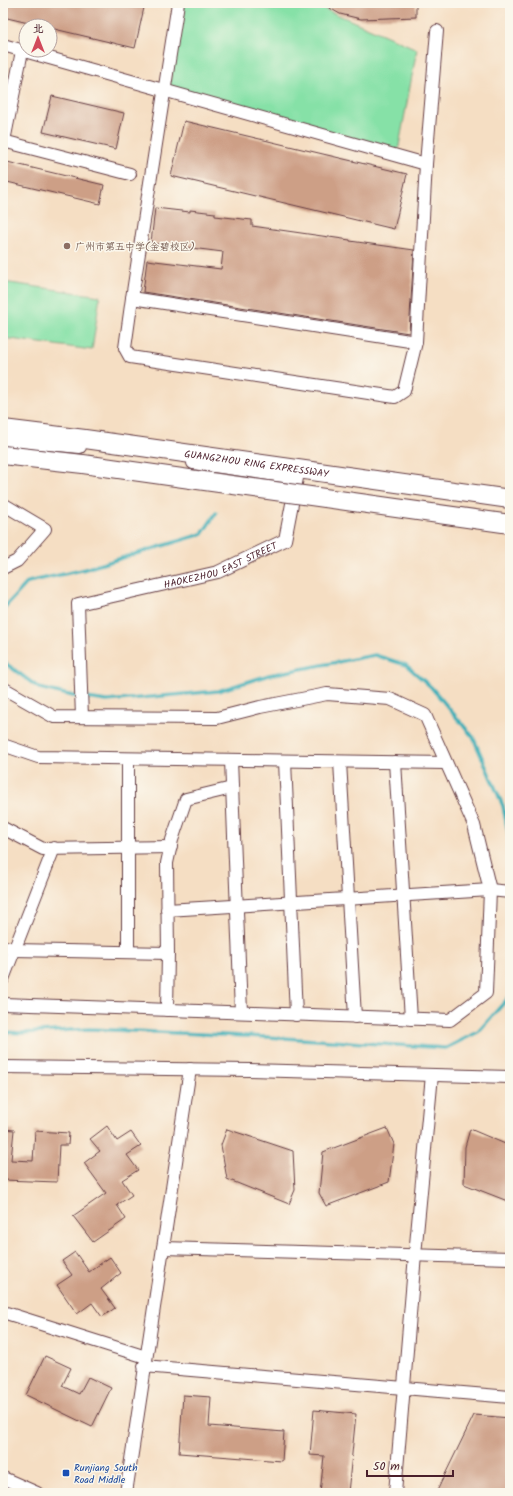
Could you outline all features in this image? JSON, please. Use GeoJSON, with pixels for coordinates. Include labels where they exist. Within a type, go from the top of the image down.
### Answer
{"type":"FeatureCollection","features":[{"type":"Feature","properties":{"kind":"highway","name":"GUANGZHOU RING EXPRESSWAY"},"geometry":{"type":"LineString","coordinates":[[4,443],[85,439],[510,499]]}},
{"type":"Feature","properties":{"kind":"highway"},"geometry":{"type":"LineString","coordinates":[[4,443],[83,464],[510,524]]}},
{"type":"Feature","properties":{"kind":"street"},"geometry":{"type":"LineString","coordinates":[[178,3],[125,348],[130,358],[395,397],[404,391],[416,342],[426,164],[437,31]]}},
{"type":"Feature","properties":{"kind":"street"},"geometry":{"type":"LineString","coordinates":[[3,46],[18,50]]}},
{"type":"Feature","properties":{"kind":"street"},"geometry":{"type":"LineString","coordinates":[[21,58],[4,141],[130,174]]}},
{"type":"Feature","properties":{"kind":"street"},"geometry":{"type":"LineString","coordinates":[[47,58],[426,164]]}},
{"type":"Feature","properties":{"kind":"street"},"geometry":{"type":"LineString","coordinates":[[132,298],[416,342]]}},
{"type":"Feature","properties":{"kind":"street","name":"HAOKEZHOU EAST STREET"},"geometry":{"type":"LineString","coordinates":[[4,443],[79,447],[297,478],[286,540],[218,572],[78,604],[81,711]]}},
{"type":"Feature","properties":{"kind":"street"},"geometry":{"type":"LineString","coordinates":[[3,504],[45,529],[18,561],[3,568]]}},
{"type":"Feature","properties":{"kind":"street"},"geometry":{"type":"LineString","coordinates":[[3,688],[54,717],[81,711],[217,718],[260,707],[327,694],[390,699],[425,715],[474,825],[493,890],[486,993],[450,1020],[3,1004]]}},
{"type":"Feature","properties":{"kind":"street"},"geometry":{"type":"LineString","coordinates":[[3,744],[38,757],[446,763]]}},
{"type":"Feature","properties":{"kind":"street"},"geometry":{"type":"LineString","coordinates":[[128,759],[128,952]]}},
{"type":"Feature","properties":{"kind":"street"},"geometry":{"type":"LineString","coordinates":[[231,760],[241,1012]]}},
{"type":"Feature","properties":{"kind":"street"},"geometry":{"type":"LineString","coordinates":[[286,761],[296,1014]]}},
{"type":"Feature","properties":{"kind":"street"},"geometry":{"type":"LineString","coordinates":[[340,762],[355,1017]]}},
{"type":"Feature","properties":{"kind":"street"},"geometry":{"type":"LineString","coordinates":[[395,762],[411,1018]]}},
{"type":"Feature","properties":{"kind":"street"},"geometry":{"type":"LineString","coordinates":[[167,1010],[167,863],[170,847],[186,799],[232,788]]}},
{"type":"Feature","properties":{"kind":"street"},"geometry":{"type":"LineString","coordinates":[[3,828],[43,848],[170,847]]}},
{"type":"Feature","properties":{"kind":"street"},"geometry":{"type":"LineString","coordinates":[[3,979],[9,948],[54,848]]}},
{"type":"Feature","properties":{"kind":"street"},"geometry":{"type":"LineString","coordinates":[[167,910],[493,890],[510,892]]}},
{"type":"Feature","properties":{"kind":"street"},"geometry":{"type":"LineString","coordinates":[[9,948],[168,953]]}},
{"type":"Feature","properties":{"kind":"street"},"geometry":{"type":"LineString","coordinates":[[3,1067],[190,1069],[510,1077]]}},
{"type":"Feature","properties":{"kind":"street"},"geometry":{"type":"LineString","coordinates":[[126,1493],[190,1069]]}},
{"type":"Feature","properties":{"kind":"street"},"geometry":{"type":"LineString","coordinates":[[395,1493],[432,1075]]}},
{"type":"Feature","properties":{"kind":"street"},"geometry":{"type":"LineString","coordinates":[[163,1248],[510,1258]]}},
{"type":"Feature","properties":{"kind":"street"},"geometry":{"type":"LineString","coordinates":[[3,1312],[145,1362],[510,1397]]}},
{"type":"Feature","properties":{"kind":"street"},"geometry":{"type":"LineString","coordinates":[[3,1478],[37,1493]]}},
{"type":"Feature","properties":{"kind":"green space"},"geometry":{"type":"Polygon","coordinates":[[[183,3],[313,3],[417,49],[398,151],[169,88],[183,3]]]}},
{"type":"Feature","properties":{"kind":"green space"},"geometry":{"type":"Polygon","coordinates":[[[3,282],[100,296],[92,350],[3,338],[3,282]]]}},
{"type":"Feature","properties":{"kind":"building"},"geometry":{"type":"Polygon","coordinates":[[[3,3],[145,3],[135,48],[58,30],[58,18],[18,18],[18,21],[3,17],[3,3]]]}},
{"type":"Feature","properties":{"kind":"building"},"geometry":{"type":"Polygon","coordinates":[[[321,3],[416,3],[416,17],[361,19],[340,14],[321,3]]]}},
{"type":"Feature","properties":{"kind":"building"},"geometry":{"type":"Polygon","coordinates":[[[52,96],[124,113],[116,149],[43,132],[52,96]]]}},
{"type":"Feature","properties":{"kind":"building"},"geometry":{"type":"Polygon","coordinates":[[[184,121],[407,174],[394,229],[171,176],[184,121]]]}},
{"type":"Feature","properties":{"kind":"building"},"geometry":{"type":"Polygon","coordinates":[[[3,161],[104,185],[100,204],[3,181],[3,161]]]}},
{"type":"Feature","properties":{"kind":"building"},"geometry":{"type":"Polygon","coordinates":[[[155,208],[215,213],[215,216],[252,220],[252,226],[414,250],[409,333],[143,292],[147,260],[221,269],[223,252],[151,243],[155,208]]]}},
{"type":"Feature","properties":{"kind":"building"},"geometry":{"type":"Polygon","coordinates":[[[107,1126],[117,1141],[131,1132],[141,1146],[127,1155],[138,1170],[122,1180],[132,1195],[117,1205],[126,1219],[93,1242],[73,1216],[106,1193],[84,1163],[100,1151],[90,1139],[107,1126]]]}},
{"type":"Feature","properties":{"kind":"building"},"geometry":{"type":"Polygon","coordinates":[[[387,1128],[394,1144],[389,1182],[326,1206],[319,1193],[323,1152],[387,1128]]]}},
{"type":"Feature","properties":{"kind":"building"},"geometry":{"type":"Polygon","coordinates":[[[3,1129],[14,1130],[11,1160],[33,1161],[35,1131],[69,1133],[68,1145],[59,1145],[57,1182],[3,1180],[3,1129]]]}},
{"type":"Feature","properties":{"kind":"building"},"geometry":{"type":"Polygon","coordinates":[[[227,1129],[293,1151],[295,1190],[289,1204],[227,1179],[221,1145],[227,1129]]]}},
{"type":"Feature","properties":{"kind":"building"},"geometry":{"type":"Polygon","coordinates":[[[470,1129],[510,1146],[510,1202],[464,1184],[465,1147],[470,1129]]]}},
{"type":"Feature","properties":{"kind":"building"},"geometry":{"type":"Polygon","coordinates":[[[75,1252],[89,1272],[110,1257],[121,1273],[101,1289],[115,1308],[102,1317],[92,1303],[77,1314],[57,1285],[72,1275],[62,1261],[75,1252]]]}},
{"type":"Feature","properties":{"kind":"building"},"geometry":{"type":"Polygon","coordinates":[[[45,1356],[71,1368],[62,1386],[79,1394],[88,1377],[111,1388],[92,1427],[26,1395],[45,1356]]]}},
{"type":"Feature","properties":{"kind":"building"},"geometry":{"type":"Polygon","coordinates":[[[183,1395],[211,1397],[209,1426],[284,1432],[282,1461],[179,1453],[183,1395]]]}},
{"type":"Feature","properties":{"kind":"building"},"geometry":{"type":"Polygon","coordinates":[[[314,1410],[356,1414],[348,1493],[320,1493],[324,1456],[310,1455],[314,1410]]]}},
{"type":"Feature","properties":{"kind":"building"},"geometry":{"type":"Polygon","coordinates":[[[474,1415],[510,1418],[510,1493],[436,1493],[474,1415]]]}},
{"type":"Feature","properties":{"kind":"waterway"},"geometry":{"type":"LineString","coordinates":[[3,609],[28,582],[82,570],[202,534],[216,513]]}},
{"type":"Feature","properties":{"kind":"waterway"},"geometry":{"type":"LineString","coordinates":[[3,658],[5,663],[39,688],[73,696],[107,701],[218,691],[269,675],[375,655],[406,665],[431,687],[473,737],[503,806],[510,843]]}},
{"type":"Feature","properties":{"kind":"waterway"},"geometry":{"type":"LineString","coordinates":[[3,1032],[22,1033],[90,1029],[267,1037],[446,1048],[478,1032],[510,996]]}},
{"type":"Feature","properties":{"kind":"place","name":"广州市第五中学(金碧校区)"},"geometry":{"type":"Point","coordinates":[67,246]}},
{"type":"Feature","properties":{"kind":"place","name":"Runjiang South Road Middle"},"geometry":{"type":"Point","coordinates":[66,1473]}}]}
